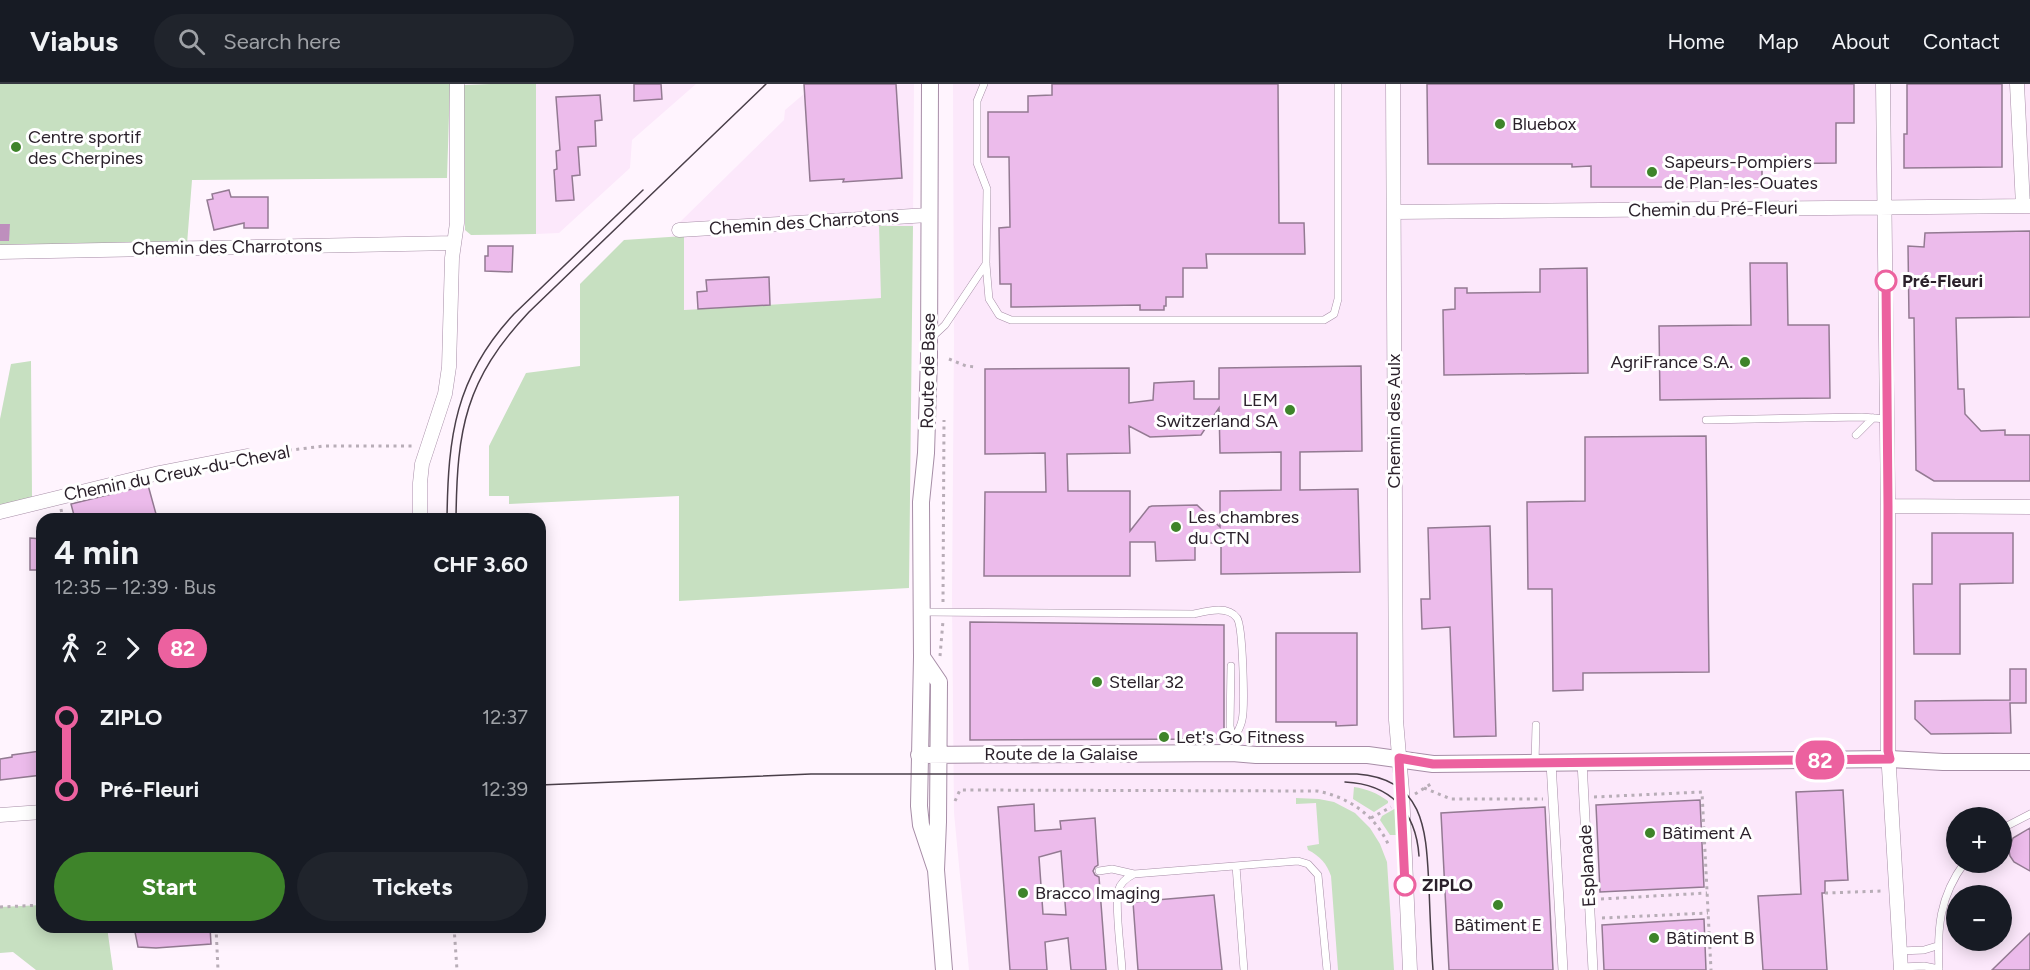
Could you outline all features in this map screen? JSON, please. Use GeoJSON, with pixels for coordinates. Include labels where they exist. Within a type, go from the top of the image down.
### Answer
{"type":"FeatureCollection","features":[{"type":"Feature","properties":{"kind":"street"},"geometry":{"type":"LineString","coordinates":[[420,513],[422,464],[445,394],[447,376],[452,258],[457,223],[457,84]]}},
{"type":"Feature","properties":{"kind":"street","name":"Route de Base"},"geometry":{"type":"LineString","coordinates":[[930,84],[929,340],[926,453],[921,502],[922,657],[919,806],[921,825],[936,870]]}},
{"type":"Feature","properties":{"kind":"street","name":"Chemin des Aulx"},"geometry":{"type":"LineString","coordinates":[[1393,84],[1396,730],[1410,970]]}},
{"type":"Feature","properties":{"kind":"street"},"geometry":{"type":"LineString","coordinates":[[1883,84],[1885,207],[1880,419],[1888,506],[1888,723],[1901,969]]}},
{"type":"Feature","properties":{"kind":"street"},"geometry":{"type":"LineString","coordinates":[[2017,84],[2026,206]]}},
{"type":"Feature","properties":{"kind":"street","name":"Chemin du Pré-Fleuri"},"geometry":{"type":"LineString","coordinates":[[1395,212],[2026,206]]}},
{"type":"Feature","properties":{"kind":"street","name":"Chemin des Charrotons"},"geometry":{"type":"LineString","coordinates":[[679,230],[929,215]]}},
{"type":"Feature","properties":{"kind":"street","name":"Chemin des Charrotons"},"geometry":{"type":"LineString","coordinates":[[0,252],[454,243]]}},
{"type":"Feature","properties":{"kind":"street","name":"Chemin du Creux-du-Cheval"},"geometry":{"type":"LineString","coordinates":[[0,512],[159,473],[247,456]]}},
{"type":"Feature","properties":{"kind":"street"},"geometry":{"type":"LineString","coordinates":[[1888,506],[2030,507]]}},
{"type":"Feature","properties":{"kind":"street","name":"Route de Base"},"geometry":{"type":"LineString","coordinates":[[922,657],[939,682],[936,870],[944,970]]}},
{"type":"Feature","properties":{"kind":"street","name":"Route de la Galaise"},"geometry":{"type":"LineString","coordinates":[[919,755],[1232,747],[1256,755],[1368,755],[1433,764],[1890,759],[1943,762],[2030,762]]}},
{"type":"Feature","properties":{"kind":"street","name":"Esplanade"},"geometry":{"type":"LineString","coordinates":[[1582,762],[1593,970]]}},
{"type":"Feature","properties":{"kind":"street","name":"Esplanade"},"geometry":{"type":"LineString","coordinates":[[1543,763],[1553,799],[1563,970]]}},
{"type":"Feature","properties":{"kind":"street"},"geometry":{"type":"LineString","coordinates":[[0,815],[36,812]]}},
{"type":"Feature","properties":{"kind":"lane"},"geometry":{"type":"LineString","coordinates":[[984,84],[977,101],[977,163],[987,189],[986,264],[989,300],[999,315],[1011,320],[1324,320],[1334,314],[1338,299],[1338,84]]}},
{"type":"Feature","properties":{"kind":"lane"},"geometry":{"type":"LineString","coordinates":[[929,340],[945,325],[986,264]]}},
{"type":"Feature","properties":{"kind":"lane"},"geometry":{"type":"LineString","coordinates":[[1706,420],[1862,417],[1880,419]]}},
{"type":"Feature","properties":{"kind":"lane"},"geometry":{"type":"LineString","coordinates":[[1856,435],[1880,419]]}},
{"type":"Feature","properties":{"kind":"lane"},"geometry":{"type":"LineString","coordinates":[[921,612],[1194,615],[1208,610],[1224,610],[1231,613],[1238,619],[1241,629],[1243,719],[1232,747]]}},
{"type":"Feature","properties":{"kind":"lane"},"geometry":{"type":"LineString","coordinates":[[1231,666],[1232,747]]}},
{"type":"Feature","properties":{"kind":"lane"},"geometry":{"type":"LineString","coordinates":[[1536,725],[1543,763]]}},
{"type":"Feature","properties":{"kind":"lane"},"geometry":{"type":"LineString","coordinates":[[2012,823],[2030,814]]}},
{"type":"Feature","properties":{"kind":"lane"},"geometry":{"type":"LineString","coordinates":[[1099,871],[1112,869],[1134,873],[1298,861],[1308,864],[1318,875],[1320,884],[1327,970]]}},
{"type":"Feature","properties":{"kind":"lane"},"geometry":{"type":"LineString","coordinates":[[1236,866],[1244,970]]}},
{"type":"Feature","properties":{"kind":"lane"},"geometry":{"type":"LineString","coordinates":[[1122,970],[1118,889],[1125,879],[1134,873]]}},
{"type":"Feature","properties":{"kind":"lane"},"geometry":{"type":"LineString","coordinates":[[1901,969],[1924,966],[1939,969],[1941,909],[1959,873]]}},
{"type":"Feature","properties":{"kind":"lane"},"geometry":{"type":"LineString","coordinates":[[1900,951],[1924,950],[1938,946]]}},
{"type":"Feature","properties":{"kind":"path"},"geometry":{"type":"LineString","coordinates":[[949,359],[966,366],[977,367]]}},
{"type":"Feature","properties":{"kind":"path","name":"Chemin du Creux-du-Cheval"},"geometry":{"type":"LineString","coordinates":[[247,456],[334,446],[407,445],[427,448]]}},
{"type":"Feature","properties":{"kind":"path"},"geometry":{"type":"LineString","coordinates":[[1434,782],[1424,788],[1451,799],[1553,799]]}},
{"type":"Feature","properties":{"kind":"path"},"geometry":{"type":"LineString","coordinates":[[953,804],[960,790],[1317,791],[1336,796],[1362,810],[1380,829],[1392,852]]}},
{"type":"Feature","properties":{"kind":"path"},"geometry":{"type":"LineString","coordinates":[[1583,797],[1702,792],[1711,970]]}},
{"type":"Feature","properties":{"kind":"path"},"geometry":{"type":"LineString","coordinates":[[1825,893],[1897,890]]}},
{"type":"Feature","properties":{"kind":"path"},"geometry":{"type":"LineString","coordinates":[[1589,900],[1707,893]]}},
{"type":"Feature","properties":{"kind":"path"},"geometry":{"type":"LineString","coordinates":[[0,907],[36,905]]}},
{"type":"Feature","properties":{"kind":"path"},"geometry":{"type":"LineString","coordinates":[[1590,919],[1708,913]]}},
{"type":"Feature","properties":{"kind":"path"},"geometry":{"type":"LineString","coordinates":[[216,933],[218,970]]}},
{"type":"Feature","properties":{"kind":"path"},"geometry":{"type":"LineString","coordinates":[[454,933],[457,970]]}},
{"type":"Feature","properties":{"kind":"shaded area"},"geometry":{"type":"Polygon","coordinates":[[[536,84],[696,84],[632,140],[630,168],[559,233],[536,234],[536,84]]]}},
{"type":"Feature","properties":{"kind":"shaded area"},"geometry":{"type":"Polygon","coordinates":[[[804,84],[914,84],[913,226],[879,226],[882,298],[684,310],[684,237],[672,236],[680,222],[784,120],[785,110],[805,93],[804,84]]]}},
{"type":"Feature","properties":{"kind":"shaded area","name":"ZIPLO"},"geometry":{"type":"Polygon","coordinates":[[[953,84],[2030,84],[2030,970],[969,970],[954,813],[953,84]]]}},
{"type":"Feature","properties":{"kind":"shaded area"},"geometry":{"type":"Polygon","coordinates":[[[0,224],[10,224],[9,241],[0,241],[0,224]]]}},
{"type":"Feature","properties":{"kind":"green space"},"geometry":{"type":"Polygon","coordinates":[[[0,84],[450,84],[447,178],[192,180],[187,244],[0,246],[0,84]]]}},
{"type":"Feature","properties":{"kind":"green space"},"geometry":{"type":"Polygon","coordinates":[[[536,84],[536,234],[471,235],[465,230],[464,85],[536,84]]]}},
{"type":"Feature","properties":{"kind":"green space"},"geometry":{"type":"Polygon","coordinates":[[[879,226],[913,226],[909,588],[679,601],[679,496],[509,504],[509,496],[489,496],[489,446],[526,373],[580,366],[580,284],[624,240],[684,236],[684,310],[881,298],[879,226]]]}},
{"type":"Feature","properties":{"kind":"green space"},"geometry":{"type":"Polygon","coordinates":[[[31,361],[32,498],[0,505],[0,419],[11,364],[31,361]]]}},
{"type":"Feature","properties":{"kind":"green space"},"geometry":{"type":"Polygon","coordinates":[[[1354,787],[1368,790],[1388,803],[1374,812],[1353,799],[1354,787]]]}},
{"type":"Feature","properties":{"kind":"green space"},"geometry":{"type":"Polygon","coordinates":[[[1296,798],[1334,802],[1355,813],[1370,828],[1380,844],[1387,862],[1394,970],[1338,970],[1331,876],[1322,861],[1308,850],[1307,846],[1319,844],[1316,803],[1296,804],[1296,798]]]}},
{"type":"Feature","properties":{"kind":"green space"},"geometry":{"type":"Polygon","coordinates":[[[1396,808],[1399,835],[1390,835],[1380,820],[1382,816],[1396,808]]]}},
{"type":"Feature","properties":{"kind":"green space"},"geometry":{"type":"Polygon","coordinates":[[[36,905],[36,933],[108,933],[113,970],[36,970],[13,952],[0,953],[0,907],[36,905]]]}},
{"type":"Feature","properties":{"kind":"building"},"geometry":{"type":"Polygon","coordinates":[[[634,84],[661,84],[662,99],[634,101],[634,84]]]}},
{"type":"Feature","properties":{"kind":"building"},"geometry":{"type":"Polygon","coordinates":[[[804,84],[896,84],[902,178],[843,182],[844,179],[810,181],[804,84]]]}},
{"type":"Feature","properties":{"kind":"building"},"geometry":{"type":"Polygon","coordinates":[[[1052,84],[1278,84],[1279,223],[1304,223],[1305,254],[1206,254],[1207,268],[1183,268],[1183,297],[1166,297],[1164,310],[1140,310],[1140,305],[1011,307],[1011,284],[1000,284],[999,228],[1010,227],[1009,157],[988,157],[988,112],[1028,112],[1028,96],[1052,95],[1052,84]]]}},
{"type":"Feature","properties":{"kind":"building"},"geometry":{"type":"Polygon","coordinates":[[[1427,84],[1854,84],[1854,123],[1836,123],[1836,163],[1762,164],[1762,187],[1591,187],[1591,166],[1428,164],[1427,84]]]}},
{"type":"Feature","properties":{"kind":"building"},"geometry":{"type":"Polygon","coordinates":[[[1907,84],[2002,84],[2002,167],[1904,168],[1907,84]]]}},
{"type":"Feature","properties":{"kind":"building"},"geometry":{"type":"Polygon","coordinates":[[[600,95],[602,120],[595,121],[596,146],[578,147],[580,175],[572,176],[574,200],[556,201],[554,170],[557,169],[556,151],[560,150],[556,97],[600,95]]]}},
{"type":"Feature","properties":{"kind":"building"},"geometry":{"type":"Polygon","coordinates":[[[229,190],[231,197],[268,197],[268,228],[244,228],[244,223],[214,230],[207,200],[213,199],[212,194],[229,190]]]}},
{"type":"Feature","properties":{"kind":"building"},"geometry":{"type":"Polygon","coordinates":[[[2030,231],[2030,317],[1956,318],[1958,389],[1964,389],[1965,414],[1981,431],[2005,430],[2005,435],[2030,435],[2030,481],[1934,481],[1916,470],[1914,318],[1909,318],[1908,246],[1924,247],[1925,233],[2030,231]]]}},
{"type":"Feature","properties":{"kind":"building"},"geometry":{"type":"Polygon","coordinates":[[[488,246],[513,246],[512,272],[485,271],[488,246]]]}},
{"type":"Feature","properties":{"kind":"building","name":"AgriFrance S.A."},"geometry":{"type":"Polygon","coordinates":[[[1750,263],[1787,263],[1788,325],[1829,325],[1830,398],[1660,400],[1659,326],[1751,325],[1750,263]]]}},
{"type":"Feature","properties":{"kind":"building"},"geometry":{"type":"Polygon","coordinates":[[[1587,268],[1588,373],[1444,375],[1443,310],[1455,309],[1455,288],[1467,288],[1467,293],[1540,292],[1540,269],[1587,268]]]}},
{"type":"Feature","properties":{"kind":"building"},"geometry":{"type":"Polygon","coordinates":[[[769,277],[770,305],[698,309],[697,292],[707,291],[706,280],[769,277]]]}},
{"type":"Feature","properties":{"kind":"building"},"geometry":{"type":"Polygon","coordinates":[[[1361,366],[1362,451],[1300,452],[1300,490],[1358,489],[1360,572],[1221,574],[1221,543],[1195,543],[1195,560],[1156,561],[1155,542],[1130,542],[1130,576],[984,576],[985,492],[1046,492],[1045,453],[985,454],[985,369],[1129,368],[1129,403],[1153,400],[1154,383],[1194,381],[1194,399],[1219,399],[1219,368],[1361,366]],[[1219,408],[1201,435],[1150,437],[1129,426],[1130,453],[1067,454],[1068,491],[1130,491],[1130,531],[1152,506],[1197,505],[1220,527],[1220,491],[1281,490],[1281,452],[1220,453],[1219,408]]]}},
{"type":"Feature","properties":{"kind":"building"},"geometry":{"type":"Polygon","coordinates":[[[1706,436],[1709,672],[1583,673],[1583,690],[1553,691],[1552,589],[1528,589],[1527,502],[1585,501],[1585,437],[1706,436]]]}},
{"type":"Feature","properties":{"kind":"building"},"geometry":{"type":"Polygon","coordinates":[[[148,485],[156,513],[73,513],[71,504],[148,485]]]}},
{"type":"Feature","properties":{"kind":"building"},"geometry":{"type":"Polygon","coordinates":[[[1490,526],[1496,736],[1454,737],[1450,627],[1422,629],[1421,599],[1430,599],[1428,528],[1490,526]]]}},
{"type":"Feature","properties":{"kind":"building"},"geometry":{"type":"Polygon","coordinates":[[[1932,533],[2013,533],[2013,583],[1960,584],[1960,654],[1914,654],[1913,584],[1932,584],[1932,533]]]}},
{"type":"Feature","properties":{"kind":"building"},"geometry":{"type":"Polygon","coordinates":[[[30,538],[36,538],[36,570],[30,570],[30,538]]]}},
{"type":"Feature","properties":{"kind":"building","name":"Stellar 32"},"geometry":{"type":"Polygon","coordinates":[[[970,622],[1224,625],[1224,739],[970,740],[970,622]]]}},
{"type":"Feature","properties":{"kind":"building"},"geometry":{"type":"Polygon","coordinates":[[[1276,633],[1357,633],[1357,725],[1336,726],[1336,722],[1276,722],[1276,633]]]}},
{"type":"Feature","properties":{"kind":"building"},"geometry":{"type":"Polygon","coordinates":[[[2010,669],[2026,669],[2026,703],[2010,703],[2011,733],[1931,734],[1915,719],[1915,701],[2010,700],[2010,669]]]}},
{"type":"Feature","properties":{"kind":"building"},"geometry":{"type":"Polygon","coordinates":[[[36,752],[36,776],[0,780],[0,759],[12,757],[12,755],[36,752]]]}},
{"type":"Feature","properties":{"kind":"building"},"geometry":{"type":"Polygon","coordinates":[[[1843,790],[1848,880],[1825,881],[1825,893],[1822,893],[1827,970],[1763,970],[1758,896],[1801,894],[1796,792],[1843,790]]]}},
{"type":"Feature","properties":{"kind":"building","name":"Bâtiment A"},"geometry":{"type":"Polygon","coordinates":[[[1700,800],[1704,887],[1600,892],[1596,805],[1700,800]]]}},
{"type":"Feature","properties":{"kind":"building","name":"Bracco Imaging"},"geometry":{"type":"Polygon","coordinates":[[[1034,804],[1035,831],[1061,829],[1060,821],[1095,818],[1098,865],[1093,871],[1099,877],[1106,970],[1071,970],[1068,938],[1045,942],[1047,970],[1010,970],[998,807],[1034,804]],[[1061,851],[1039,857],[1043,914],[1066,915],[1061,851]]]}},
{"type":"Feature","properties":{"kind":"building","name":"Bâtiment E"},"geometry":{"type":"Polygon","coordinates":[[[1545,807],[1553,970],[1449,970],[1441,813],[1545,807]]]}},
{"type":"Feature","properties":{"kind":"building"},"geometry":{"type":"Polygon","coordinates":[[[2030,828],[2030,871],[2012,859],[2013,838],[2030,828]]]}},
{"type":"Feature","properties":{"kind":"building"},"geometry":{"type":"Polygon","coordinates":[[[1214,895],[1222,970],[1138,970],[1133,902],[1214,895]]]}},
{"type":"Feature","properties":{"kind":"building","name":"Bâtiment B"},"geometry":{"type":"Polygon","coordinates":[[[1704,919],[1706,970],[1604,970],[1602,925],[1704,919]]]}},
{"type":"Feature","properties":{"kind":"building"},"geometry":{"type":"Polygon","coordinates":[[[135,933],[210,933],[211,944],[138,947],[135,933]]]}},
{"type":"Feature","properties":{"kind":"building"},"geometry":{"type":"Polygon","coordinates":[[[2030,933],[2030,970],[1992,970],[2012,951],[2030,933]]]}},
{"type":"Feature","properties":{"kind":"tram line"},"geometry":{"type":"LineString","coordinates":[[456,513],[459,458],[463,432],[469,407],[491,360],[529,312],[766,84]]}},
{"type":"Feature","properties":{"kind":"tram line"},"geometry":{"type":"LineString","coordinates":[[447,513],[453,435],[467,385],[479,361],[514,314],[643,190]]}},
{"type":"Feature","properties":{"kind":"tram line"},"geometry":{"type":"LineString","coordinates":[[546,785],[811,774],[1357,774],[1380,778],[1397,786],[1409,797],[1418,812],[1423,828],[1428,867],[1433,970]]}},
{"type":"Feature","properties":{"kind":"tram line"},"geometry":{"type":"LineString","coordinates":[[1345,782],[1375,788],[1398,803],[1412,826],[1419,856]]}},
{"type":"Feature","properties":{"kind":"bus line","name":"82"},"geometry":{"type":"LineString","coordinates":[[1405,885],[1399,758],[1433,764],[1890,759],[1888,751],[1886,281]]}},
{"type":"Feature","properties":{"kind":"place","name":"Bluebox"},"geometry":{"type":"Point","coordinates":[1500,124]}},
{"type":"Feature","properties":{"kind":"place","name":"Centre sportif des Cherpines"},"geometry":{"type":"Point","coordinates":[16,147]}},
{"type":"Feature","properties":{"kind":"place","name":"Sapeurs-Pompiers de Plan-les-Ouates"},"geometry":{"type":"Point","coordinates":[1652,172]}},
{"type":"Feature","properties":{"kind":"place","name":"Pré-Fleuri"},"geometry":{"type":"Point","coordinates":[1886,281]}},
{"type":"Feature","properties":{"kind":"place","name":"AgriFrance S.A."},"geometry":{"type":"Point","coordinates":[1745,362]}},
{"type":"Feature","properties":{"kind":"place","name":"LEM Switzerland SA"},"geometry":{"type":"Point","coordinates":[1290,410]}},
{"type":"Feature","properties":{"kind":"place","name":"Les chambres du CTN"},"geometry":{"type":"Point","coordinates":[1176,527]}},
{"type":"Feature","properties":{"kind":"place","name":"Stellar 32"},"geometry":{"type":"Point","coordinates":[1097,682]}},
{"type":"Feature","properties":{"kind":"place","name":"Let's Go Fitness"},"geometry":{"type":"Point","coordinates":[1164,737]}},
{"type":"Feature","properties":{"kind":"place","name":"Bâtiment A"},"geometry":{"type":"Point","coordinates":[1650,833]}},
{"type":"Feature","properties":{"kind":"place","name":"ZIPLO"},"geometry":{"type":"Point","coordinates":[1405,885]}},
{"type":"Feature","properties":{"kind":"place","name":"Bracco Imaging"},"geometry":{"type":"Point","coordinates":[1023,893]}},
{"type":"Feature","properties":{"kind":"place","name":"Bâtiment E"},"geometry":{"type":"Point","coordinates":[1498,905]}},
{"type":"Feature","properties":{"kind":"place","name":"Bâtiment B"},"geometry":{"type":"Point","coordinates":[1654,938]}}]}
